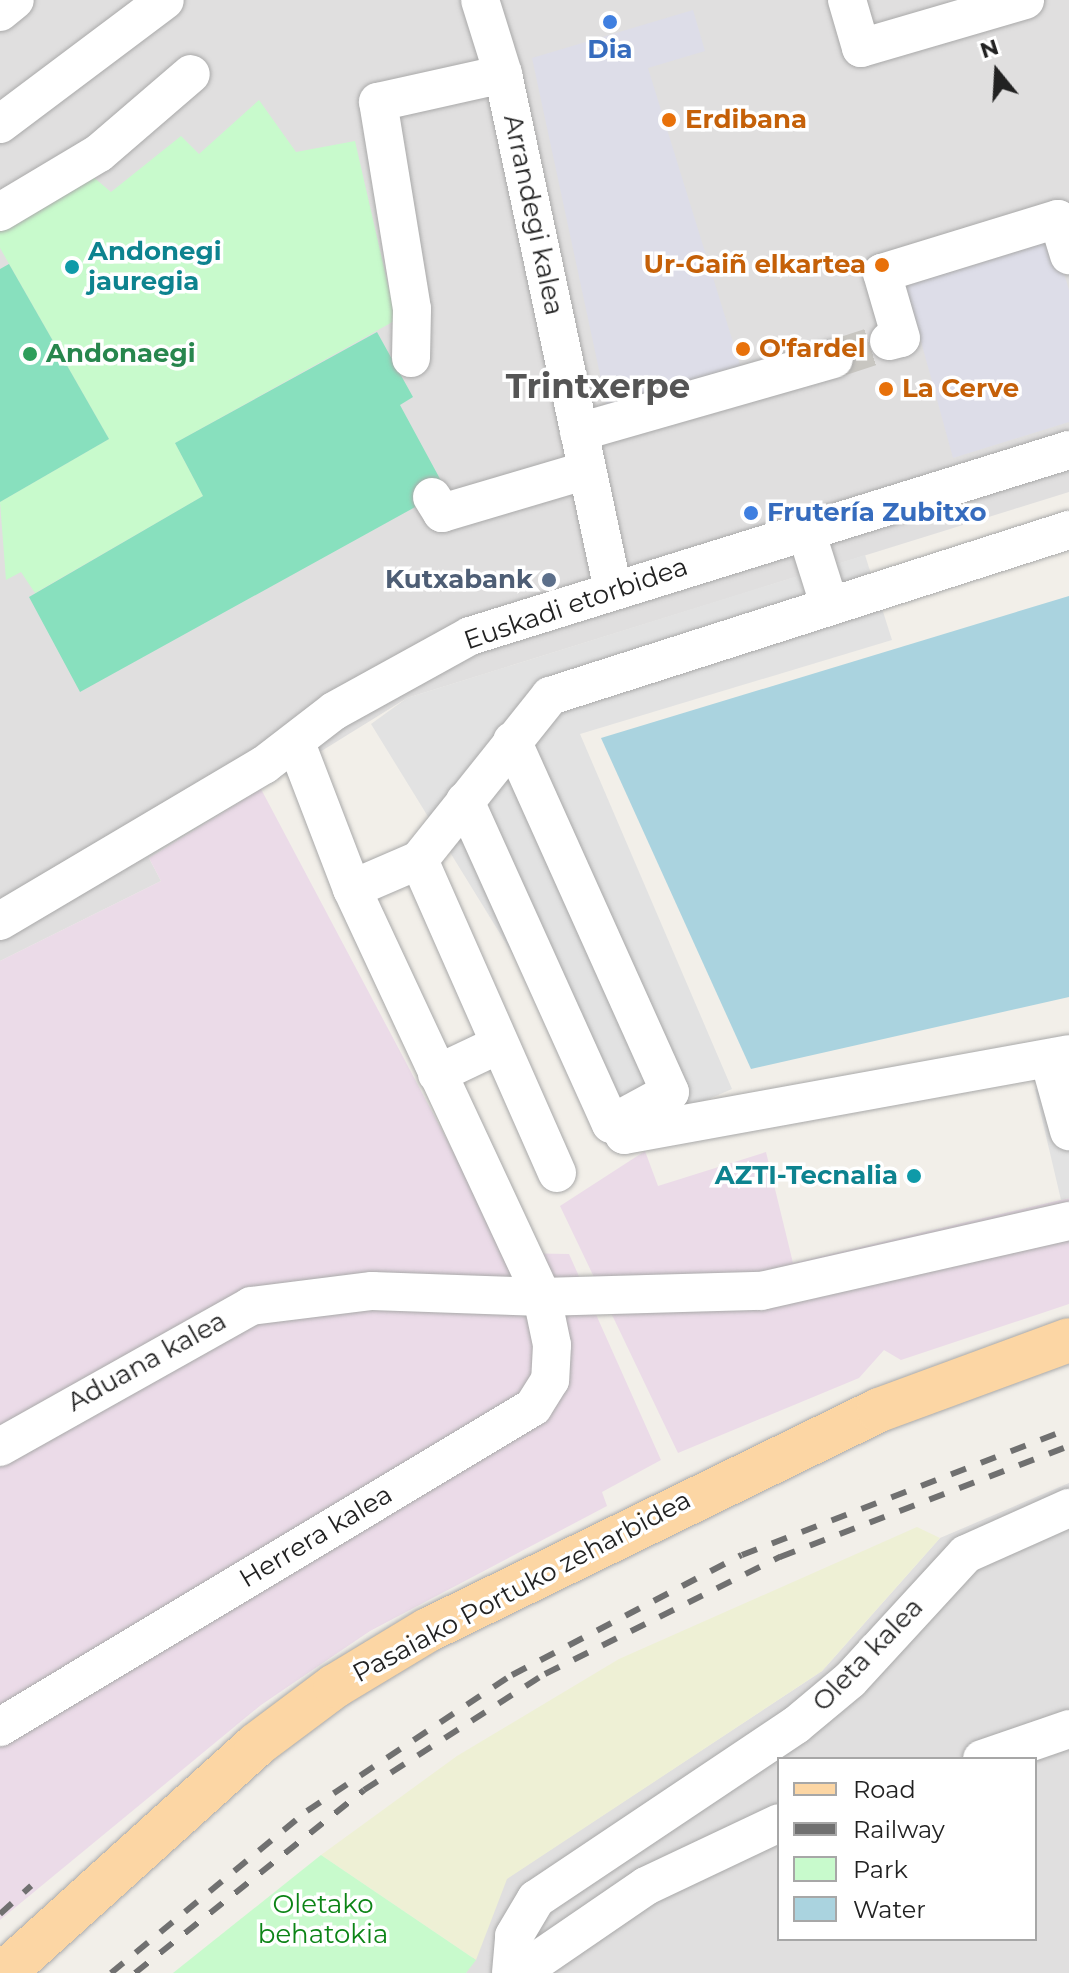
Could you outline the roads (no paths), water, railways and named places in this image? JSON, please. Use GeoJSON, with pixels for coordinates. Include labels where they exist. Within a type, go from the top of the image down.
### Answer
{"type":"FeatureCollection","features":[{"type":"Feature","properties":{"kind":"main road","name":"Pasaiako Portuko zeharbidea"},"geometry":{"type":"LineString","coordinates":[[4,1973],[256,1745],[414,1638],[757,1465],[879,1410],[1069,1340]]}},
{"type":"Feature","properties":{"kind":"street"},"geometry":{"type":"LineString","coordinates":[[0,12],[15,0]]}},
{"type":"Feature","properties":{"kind":"street"},"geometry":{"type":"LineString","coordinates":[[0,124],[165,0]]}},
{"type":"Feature","properties":{"kind":"street","name":"Arrandegi kalea"},"geometry":{"type":"LineString","coordinates":[[480,0],[503,74],[613,590]]}},
{"type":"Feature","properties":{"kind":"street"},"geometry":{"type":"LineString","coordinates":[[847,0],[861,48],[1025,0]]}},
{"type":"Feature","properties":{"kind":"street"},"geometry":{"type":"LineString","coordinates":[[0,212],[99,153],[191,74]]}},
{"type":"Feature","properties":{"kind":"street"},"geometry":{"type":"LineString","coordinates":[[411,358],[412,309],[378,102],[503,74]]}},
{"type":"Feature","properties":{"kind":"street"},"geometry":{"type":"LineString","coordinates":[[889,341],[901,338],[878,264],[1058,219],[1069,255]]}},
{"type":"Feature","properties":{"kind":"street"},"geometry":{"type":"LineString","coordinates":[[579,432],[834,359]]}},
{"type":"Feature","properties":{"kind":"street","name":"Euskadi etorbidea"},"geometry":{"type":"LineString","coordinates":[[0,921],[296,743],[334,711],[470,636],[1069,450]]}},
{"type":"Feature","properties":{"kind":"street"},"geometry":{"type":"LineString","coordinates":[[432,497],[442,513],[587,470]]}},
{"type":"Feature","properties":{"kind":"street"},"geometry":{"type":"LineString","coordinates":[[352,889],[419,860],[550,696],[829,604],[1069,530]]}},
{"type":"Feature","properties":{"kind":"street"},"geometry":{"type":"LineString","coordinates":[[806,531],[829,604]]}},
{"type":"Feature","properties":{"kind":"street"},"geometry":{"type":"LineString","coordinates":[[465,801],[611,1124],[670,1092],[512,741]]}},
{"type":"Feature","properties":{"kind":"street","name":"Herrera kalea"},"geometry":{"type":"LineString","coordinates":[[0,1727],[533,1407],[550,1380],[552,1345],[542,1297],[352,889],[296,743]]}},
{"type":"Feature","properties":{"kind":"street"},"geometry":{"type":"LineString","coordinates":[[419,860],[557,1173]]}},
{"type":"Feature","properties":{"kind":"street"},"geometry":{"type":"LineString","coordinates":[[437,1074],[498,1045]]}},
{"type":"Feature","properties":{"kind":"street"},"geometry":{"type":"LineString","coordinates":[[639,1108],[624,1135],[1059,1057],[1069,1131]]}},
{"type":"Feature","properties":{"kind":"street","name":"Aduana kalea"},"geometry":{"type":"LineString","coordinates":[[0,1447],[251,1306],[372,1291],[542,1297],[761,1291],[1069,1221]]}},
{"type":"Feature","properties":{"kind":"street","name":"Oleta kalea"},"geometry":{"type":"LineString","coordinates":[[511,1973],[514,1936],[536,1899],[796,1725],[850,1680],[966,1554],[1069,1508]]}},
{"type":"Feature","properties":{"kind":"street"},"geometry":{"type":"LineString","coordinates":[[988,1757],[1069,1729]]}},
{"type":"Feature","properties":{"kind":"street"},"geometry":{"type":"LineString","coordinates":[[519,1973],[646,1886],[777,1824]]}},
{"type":"Feature","properties":{"kind":"water"},"geometry":{"type":"Polygon","coordinates":[[[1069,596],[1069,997],[751,1069],[601,738],[1069,596]]]}},
{"type":"Feature","properties":{"kind":"tunnel"},"geometry":{"type":"LineString","coordinates":[[834,359],[889,341]]}},
{"type":"Feature","properties":{"kind":"railway"},"geometry":{"type":"LineString","coordinates":[[111,1973],[307,1811],[512,1675],[742,1555],[1069,1429]]}},
{"type":"Feature","properties":{"kind":"railway"},"geometry":{"type":"LineString","coordinates":[[135,1973],[364,1790],[545,1674],[780,1557],[1069,1446]]}},
{"type":"Feature","properties":{"kind":"railway"},"geometry":{"type":"LineString","coordinates":[[0,1914],[31,1886]]}},
{"type":"Feature","properties":{"kind":"place","name":"Dia"},"geometry":{"type":"Point","coordinates":[610,22]}},
{"type":"Feature","properties":{"kind":"place","name":"Erdibana"},"geometry":{"type":"Point","coordinates":[669,120]}},
{"type":"Feature","properties":{"kind":"place","name":"Ur-Gaiñ elkartea"},"geometry":{"type":"Point","coordinates":[882,265]}},
{"type":"Feature","properties":{"kind":"place","name":"Andonegi jauregia"},"geometry":{"type":"Point","coordinates":[72,267]}},
{"type":"Feature","properties":{"kind":"place","name":"O'fardel"},"geometry":{"type":"Point","coordinates":[743,349]}},
{"type":"Feature","properties":{"kind":"place","name":"Andonaegi"},"geometry":{"type":"Point","coordinates":[30,354]}},
{"type":"Feature","properties":{"kind":"place","name":"La Cerve"},"geometry":{"type":"Point","coordinates":[886,389]}},
{"type":"Feature","properties":{"kind":"place","name":"Frutería Zubitxo"},"geometry":{"type":"Point","coordinates":[751,513]}},
{"type":"Feature","properties":{"kind":"place","name":"Kutxabank"},"geometry":{"type":"Point","coordinates":[549,580]}},
{"type":"Feature","properties":{"kind":"place","name":"AZTI-Tecnalia"},"geometry":{"type":"Point","coordinates":[914,1176]}},
{"type":"Feature","properties":{"kind":"district","name":"Trintxerpe"},"geometry":{"type":"Point","coordinates":[598,387]}},
{"type":"Feature","properties":{"kind":"park label","name":"Oletako behatokia"},"geometry":{"type":"Point","coordinates":[323,1920]}}]}
